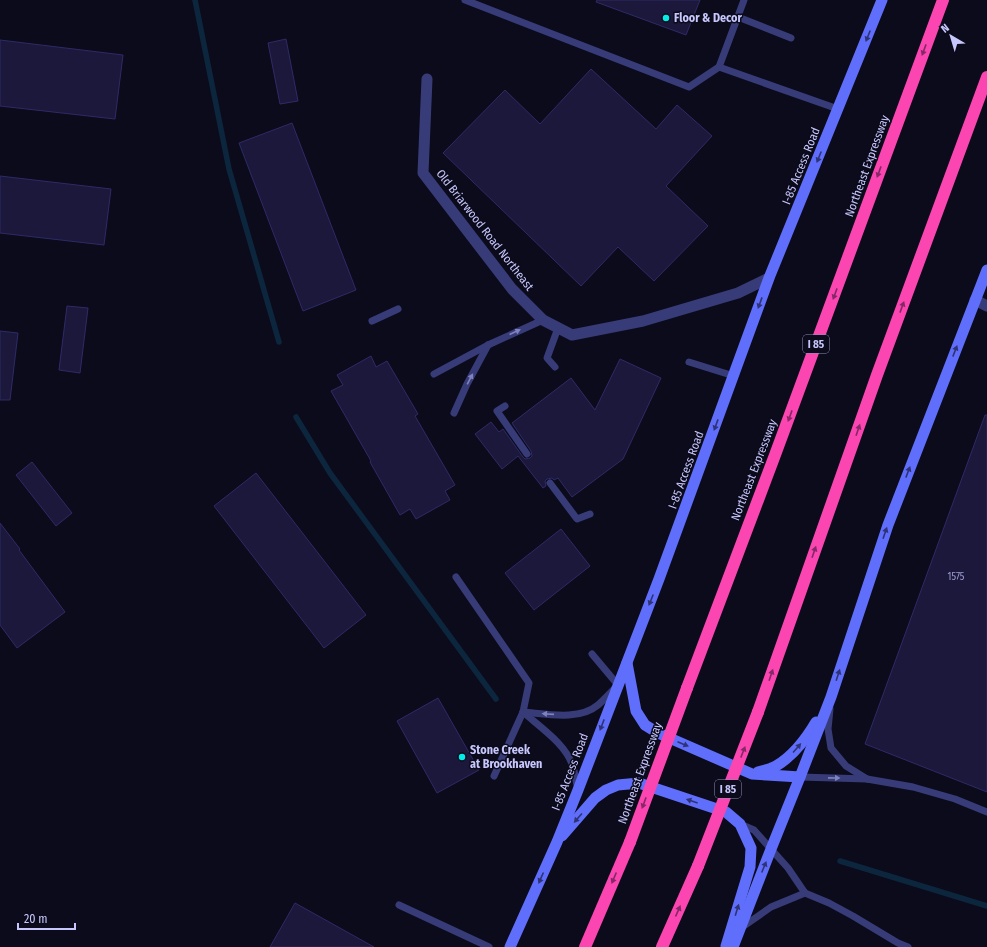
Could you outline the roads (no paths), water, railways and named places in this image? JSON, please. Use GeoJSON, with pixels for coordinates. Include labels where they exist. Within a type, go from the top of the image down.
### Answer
{"type":"FeatureCollection","features":[{"type":"Feature","properties":{"kind":"highway","name":"Northeast Expressway"},"geometry":{"type":"LineString","coordinates":[[585,947],[630,842],[775,455],[942,0]]}},
{"type":"Feature","properties":{"kind":"highway","name":"I 85"},"geometry":{"type":"LineString","coordinates":[[662,947],[698,866],[758,712],[874,382],[987,77]]}},
{"type":"Feature","properties":{"kind":"main road","name":"I-85 Access Road"},"geometry":{"type":"LineString","coordinates":[[510,947],[557,842],[578,790],[659,579],[769,278],[882,0]]}},
{"type":"Feature","properties":{"kind":"main road"},"geometry":{"type":"LineString","coordinates":[[732,947],[831,697],[890,519],[987,270]]}},
{"type":"Feature","properties":{"kind":"main road"},"geometry":{"type":"LineString","coordinates":[[627,662],[636,711],[645,725],[658,734],[752,774],[800,777]]}},
{"type":"Feature","properties":{"kind":"main road"},"geometry":{"type":"LineString","coordinates":[[752,774],[775,766],[792,753],[808,734],[831,697]]}},
{"type":"Feature","properties":{"kind":"main road"},"geometry":{"type":"LineString","coordinates":[[557,842],[596,798],[606,790],[618,785],[639,783],[726,812],[740,824],[751,848],[750,867],[726,947]]}},
{"type":"Feature","properties":{"kind":"street","name":"Old Briarwood Road Northeast"},"geometry":{"type":"LineString","coordinates":[[427,79],[423,173],[512,289],[542,320],[572,334],[643,321],[738,294],[769,278]]}},
{"type":"Feature","properties":{"kind":"street"},"geometry":{"type":"LineString","coordinates":[[975,300],[987,306]]}},
{"type":"Feature","properties":{"kind":"lane"},"geometry":{"type":"LineString","coordinates":[[465,0],[689,88],[719,67],[744,0]]}},
{"type":"Feature","properties":{"kind":"lane"},"geometry":{"type":"LineString","coordinates":[[738,17],[791,38]]}},
{"type":"Feature","properties":{"kind":"lane"},"geometry":{"type":"LineString","coordinates":[[719,67],[838,109]]}},
{"type":"Feature","properties":{"kind":"lane"},"geometry":{"type":"LineString","coordinates":[[372,321],[398,309]]}},
{"type":"Feature","properties":{"kind":"lane"},"geometry":{"type":"LineString","coordinates":[[434,374],[488,345],[542,320]]}},
{"type":"Feature","properties":{"kind":"lane"},"geometry":{"type":"LineString","coordinates":[[555,367],[547,358],[558,328]]}},
{"type":"Feature","properties":{"kind":"lane"},"geometry":{"type":"LineString","coordinates":[[454,413],[467,384],[488,345]]}},
{"type":"Feature","properties":{"kind":"lane"},"geometry":{"type":"LineString","coordinates":[[689,362],[734,376]]}},
{"type":"Feature","properties":{"kind":"lane"},"geometry":{"type":"LineString","coordinates":[[505,406],[497,411],[527,454]]}},
{"type":"Feature","properties":{"kind":"lane"},"geometry":{"type":"LineString","coordinates":[[550,483],[576,519],[590,514]]}},
{"type":"Feature","properties":{"kind":"lane"},"geometry":{"type":"LineString","coordinates":[[456,577],[529,683],[523,712],[494,776]]}},
{"type":"Feature","properties":{"kind":"lane"},"geometry":{"type":"LineString","coordinates":[[523,712],[572,715],[587,712],[599,705],[618,685],[592,654]]}},
{"type":"Feature","properties":{"kind":"lane"},"geometry":{"type":"LineString","coordinates":[[831,697],[828,729],[831,748],[846,766],[867,779]]}},
{"type":"Feature","properties":{"kind":"lane"},"geometry":{"type":"LineString","coordinates":[[523,712],[556,741],[567,753],[573,766],[578,790]]}},
{"type":"Feature","properties":{"kind":"lane"},"geometry":{"type":"LineString","coordinates":[[800,777],[867,779],[913,787],[955,798],[987,812]]}},
{"type":"Feature","properties":{"kind":"lane"},"geometry":{"type":"LineString","coordinates":[[740,824],[754,830],[788,868],[805,893],[829,903],[898,943],[908,947]]}},
{"type":"Feature","properties":{"kind":"lane"},"geometry":{"type":"LineString","coordinates":[[740,929],[771,907],[805,893]]}},
{"type":"Feature","properties":{"kind":"lane"},"geometry":{"type":"LineString","coordinates":[[399,905],[489,947]]}},
{"type":"Feature","properties":{"kind":"waterway"},"geometry":{"type":"LineString","coordinates":[[195,0],[229,169],[279,342]]}},
{"type":"Feature","properties":{"kind":"waterway"},"geometry":{"type":"LineString","coordinates":[[296,417],[330,473],[496,699]]}},
{"type":"Feature","properties":{"kind":"waterway"},"geometry":{"type":"LineString","coordinates":[[840,861],[987,906]]}},
{"type":"Feature","properties":{"kind":"place","name":"Floor & Decor"},"geometry":{"type":"Point","coordinates":[666,18]}},
{"type":"Feature","properties":{"kind":"place","name":"Stone Creek at Brookhaven"},"geometry":{"type":"Point","coordinates":[462,757]}}]}
